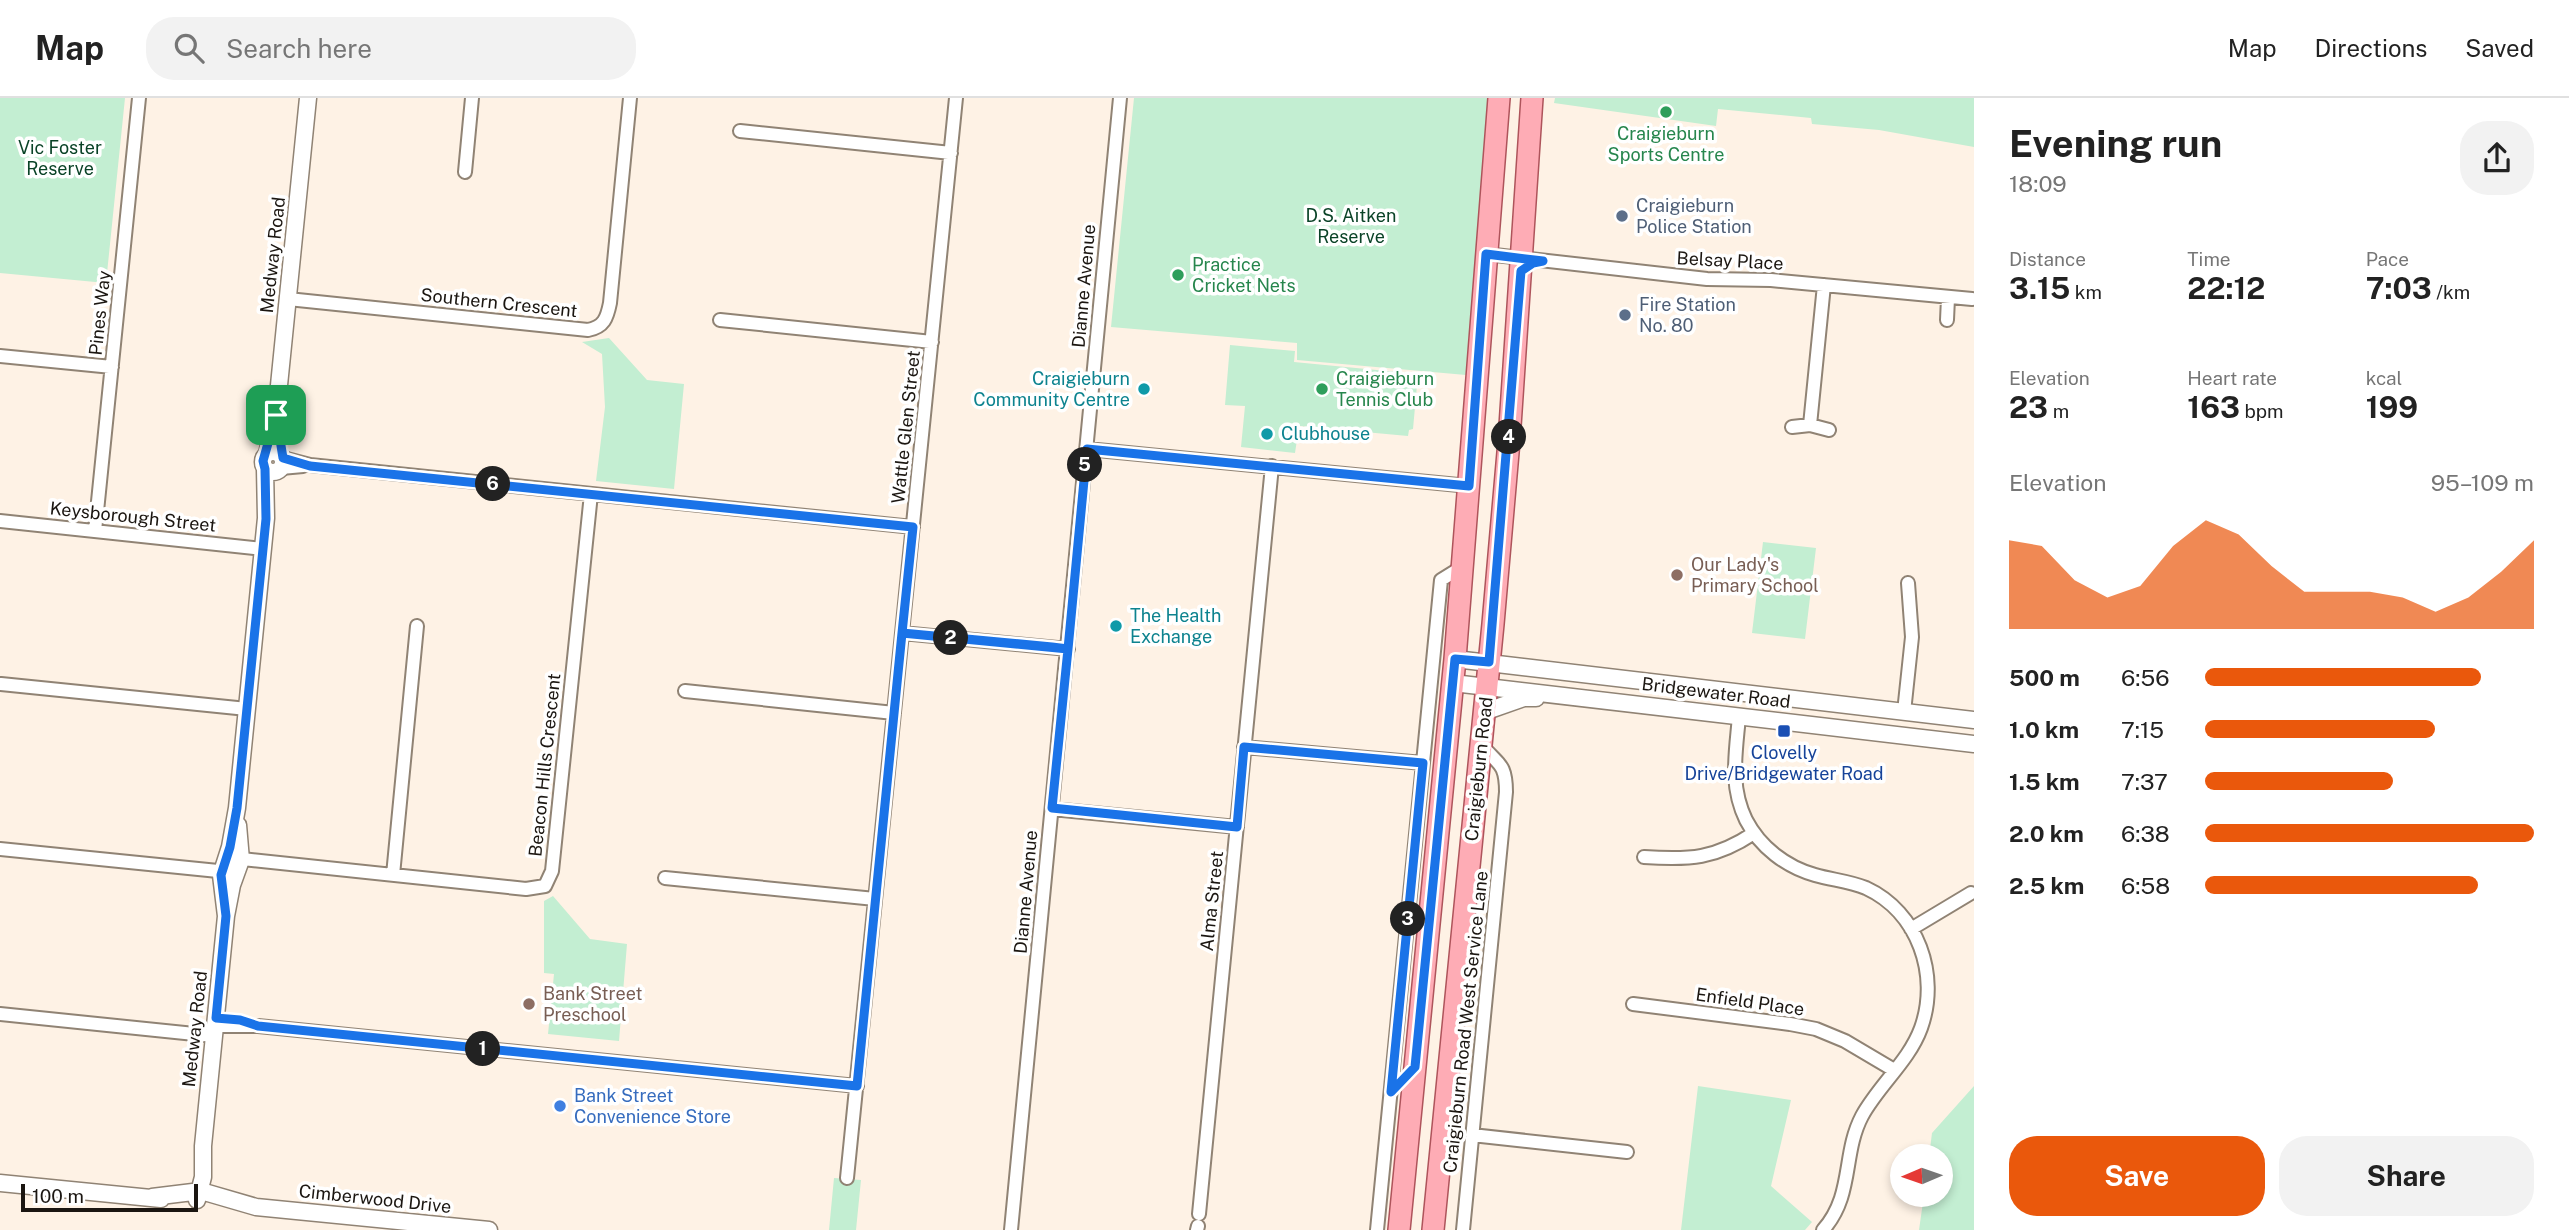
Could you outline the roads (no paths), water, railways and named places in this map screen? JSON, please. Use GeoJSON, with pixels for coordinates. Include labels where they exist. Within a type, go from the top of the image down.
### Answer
{"type":"FeatureCollection","features":[{"type":"Feature","properties":{"kind":"main road","name":"Craigieburn Road"},"geometry":{"type":"LineString","coordinates":[[1399,1230],[1453,683],[1499,98]]}},
{"type":"Feature","properties":{"kind":"main road","name":"Craigieburn Road"},"geometry":{"type":"LineString","coordinates":[[1433,1230],[1528,263],[1532,98]]}},
{"type":"Feature","properties":{"kind":"street","name":"Pines Way"},"geometry":{"type":"LineString","coordinates":[[95,531],[139,98]]}},
{"type":"Feature","properties":{"kind":"street","name":"Medway Road"},"geometry":{"type":"LineString","coordinates":[[198,1194],[266,519],[276,462],[276,415],[308,98]]}},
{"type":"Feature","properties":{"kind":"street"},"geometry":{"type":"LineString","coordinates":[[464,172],[472,98]]}},
{"type":"Feature","properties":{"kind":"street","name":"Southern Crescent"},"geometry":{"type":"LineString","coordinates":[[288,299],[588,330],[598,328],[607,318],[610,303],[630,98]]}},
{"type":"Feature","properties":{"kind":"street","name":"Wattle Glen Street"},"geometry":{"type":"LineString","coordinates":[[847,1178],[956,98]]}},
{"type":"Feature","properties":{"kind":"street","name":"Dianne Avenue"},"geometry":{"type":"LineString","coordinates":[[1011,1230],[1120,98]]}},
{"type":"Feature","properties":{"kind":"street"},"geometry":{"type":"LineString","coordinates":[[740,131],[951,153]]}},
{"type":"Feature","properties":{"kind":"street","name":"Belsay Place"},"geometry":{"type":"LineString","coordinates":[[1486,254],[1528,263],[1707,279],[1771,280],[1972,299]]}},
{"type":"Feature","properties":{"kind":"street"},"geometry":{"type":"LineString","coordinates":[[1811,425],[1824,285]]}},
{"type":"Feature","properties":{"kind":"street"},"geometry":{"type":"LineString","coordinates":[[1947,320],[1948,298]]}},
{"type":"Feature","properties":{"kind":"street"},"geometry":{"type":"LineString","coordinates":[[720,320],[932,342]]}},
{"type":"Feature","properties":{"kind":"street"},"geometry":{"type":"LineString","coordinates":[[0,356],[112,367]]}},
{"type":"Feature","properties":{"kind":"street"},"geometry":{"type":"LineString","coordinates":[[1792,427],[1811,425],[1829,430]]}},
{"type":"Feature","properties":{"kind":"street"},"geometry":{"type":"LineString","coordinates":[[1087,449],[1469,486]]}},
{"type":"Feature","properties":{"kind":"street"},"geometry":{"type":"LineString","coordinates":[[276,462],[913,527]]}},
{"type":"Feature","properties":{"kind":"street","name":"Alma Street"},"geometry":{"type":"LineString","coordinates":[[1198,1223],[1272,466]]}},
{"type":"Feature","properties":{"kind":"street","name":"Beacon Hills Crescent"},"geometry":{"type":"LineString","coordinates":[[0,849],[393,875],[526,889],[540,888],[548,882],[552,871],[591,494]]}},
{"type":"Feature","properties":{"kind":"street","name":"Keysborough Street"},"geometry":{"type":"LineString","coordinates":[[0,521],[263,549]]}},
{"type":"Feature","properties":{"kind":"street"},"geometry":{"type":"LineString","coordinates":[[1377,1230],[1441,580],[1462,567]]}},
{"type":"Feature","properties":{"kind":"street"},"geometry":{"type":"LineString","coordinates":[[1904,712],[1912,637],[1908,583]]}},
{"type":"Feature","properties":{"kind":"street"},"geometry":{"type":"LineString","coordinates":[[393,875],[417,626]]}},
{"type":"Feature","properties":{"kind":"street"},"geometry":{"type":"LineString","coordinates":[[902,633],[1068,649]]}},
{"type":"Feature","properties":{"kind":"street","name":"Bridgewater Road"},"geometry":{"type":"LineString","coordinates":[[1455,659],[1974,720]]}},
{"type":"Feature","properties":{"kind":"street"},"geometry":{"type":"LineString","coordinates":[[1484,712],[1524,698],[1572,696],[1574,673]]}},
{"type":"Feature","properties":{"kind":"street","name":"Bridgewater Road"},"geometry":{"type":"LineString","coordinates":[[1453,683],[1974,744]]}},
{"type":"Feature","properties":{"kind":"street"},"geometry":{"type":"LineString","coordinates":[[1,684],[247,709]]}},
{"type":"Feature","properties":{"kind":"street"},"geometry":{"type":"LineString","coordinates":[[685,691],[894,713]]}},
{"type":"Feature","properties":{"kind":"street"},"geometry":{"type":"LineString","coordinates":[[1742,693],[1734,780],[1742,810],[1754,833],[1779,858],[1801,870],[1854,884],[1880,896],[1893,906],[1912,929],[1926,966],[1927,1002],[1918,1035],[1869,1105],[1857,1128],[1844,1194],[1823,1230]]}},
{"type":"Feature","properties":{"kind":"street","name":"Craigieburn Road West Service Lane"},"geometry":{"type":"LineString","coordinates":[[1463,1230],[1506,792],[1503,766],[1481,744]]}},
{"type":"Feature","properties":{"kind":"street"},"geometry":{"type":"LineString","coordinates":[[1244,747],[1423,763]]}},
{"type":"Feature","properties":{"kind":"street"},"geometry":{"type":"LineString","coordinates":[[1052,808],[1237,827]]}},
{"type":"Feature","properties":{"kind":"street"},"geometry":{"type":"LineString","coordinates":[[1644,857],[1681,860],[1708,856],[1730,848],[1754,833]]}},
{"type":"Feature","properties":{"kind":"street"},"geometry":{"type":"LineString","coordinates":[[665,878],[875,899]]}},
{"type":"Feature","properties":{"kind":"street"},"geometry":{"type":"LineString","coordinates":[[1912,929],[1971,893]]}},
{"type":"Feature","properties":{"kind":"street","name":"Enfield Place"},"geometry":{"type":"LineString","coordinates":[[1633,1004],[1816,1029],[1845,1041],[1894,1070]]}},
{"type":"Feature","properties":{"kind":"street"},"geometry":{"type":"LineString","coordinates":[[0,1014],[215,1027],[258,1026],[857,1086]]}},
{"type":"Feature","properties":{"kind":"street"},"geometry":{"type":"LineString","coordinates":[[1391,1092],[1415,1067]]}},
{"type":"Feature","properties":{"kind":"street"},"geometry":{"type":"LineString","coordinates":[[1472,1135],[1627,1152]]}},
{"type":"Feature","properties":{"kind":"street","name":"Cimberwood Drive"},"geometry":{"type":"LineString","coordinates":[[0,1182],[152,1197],[173,1202],[198,1194],[222,1207],[256,1207],[489,1230]]}},
{"type":"Feature","properties":{"kind":"place","name":"Craigieburn Sports Centre"},"geometry":{"type":"Point","coordinates":[1666,112]}},
{"type":"Feature","properties":{"kind":"place","name":"Craigieburn Police Station"},"geometry":{"type":"Point","coordinates":[1622,216]}},
{"type":"Feature","properties":{"kind":"place","name":"Practice Cricket Nets"},"geometry":{"type":"Point","coordinates":[1178,275]}},
{"type":"Feature","properties":{"kind":"place","name":"Fire Station No. 80"},"geometry":{"type":"Point","coordinates":[1625,315]}},
{"type":"Feature","properties":{"kind":"place","name":"Craigieburn Community Centre"},"geometry":{"type":"Point","coordinates":[1144,389]}},
{"type":"Feature","properties":{"kind":"place","name":"Craigieburn Tennis Club"},"geometry":{"type":"Point","coordinates":[1322,389]}},
{"type":"Feature","properties":{"kind":"place","name":"Clubhouse"},"geometry":{"type":"Point","coordinates":[1267,434]}},
{"type":"Feature","properties":{"kind":"place","name":"Our Lady's Primary School"},"geometry":{"type":"Point","coordinates":[1677,575]}},
{"type":"Feature","properties":{"kind":"place","name":"The Health Exchange"},"geometry":{"type":"Point","coordinates":[1116,626]}},
{"type":"Feature","properties":{"kind":"place","name":"Clovelly Drive/Bridgewater Road"},"geometry":{"type":"Point","coordinates":[1784,731]}},
{"type":"Feature","properties":{"kind":"place","name":"Bank Street Preschool"},"geometry":{"type":"Point","coordinates":[529,1004]}},
{"type":"Feature","properties":{"kind":"place","name":"Bank Street Convenience Store"},"geometry":{"type":"Point","coordinates":[560,1106]}},
{"type":"Feature","properties":{"kind":"park label","name":"Vic Foster Reserve"},"geometry":{"type":"Point","coordinates":[60,158]}},
{"type":"Feature","properties":{"kind":"park label","name":"D.S. Aitken Reserve"},"geometry":{"type":"Point","coordinates":[1351,226]}}]}
